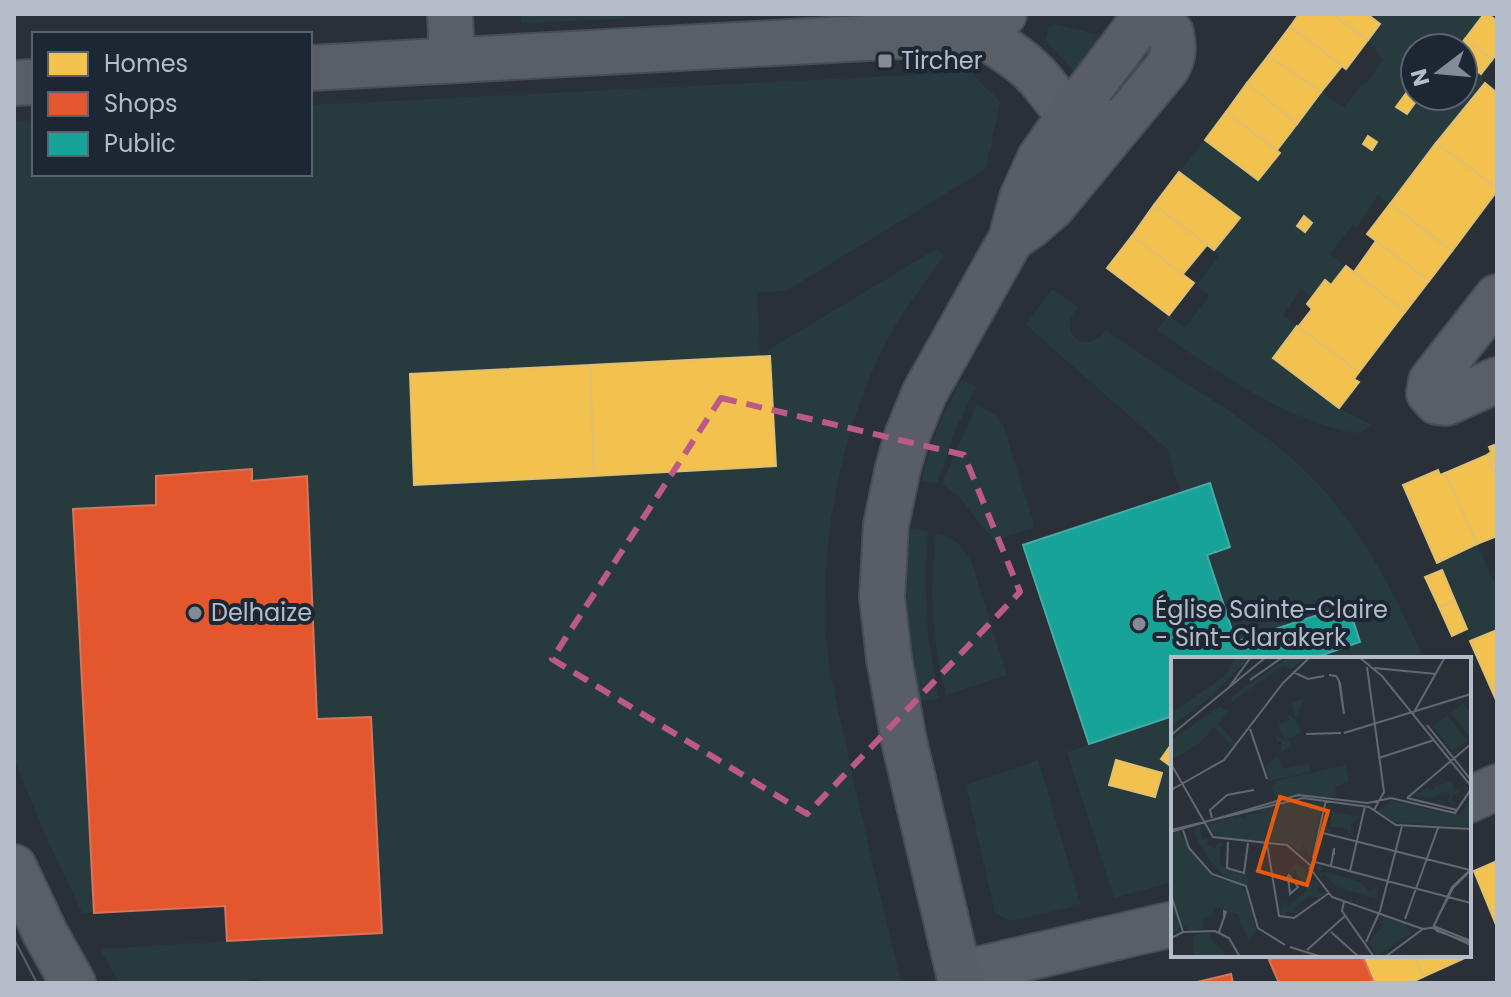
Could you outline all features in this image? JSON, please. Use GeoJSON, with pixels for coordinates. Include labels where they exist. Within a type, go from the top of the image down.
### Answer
{"type":"FeatureCollection","features":[{"type":"Feature","properties":{"kind":"street"},"geometry":{"type":"LineString","coordinates":[[450,14],[452,60]]}},
{"type":"Feature","properties":{"kind":"street"},"geometry":{"type":"LineString","coordinates":[[1011,239],[1052,207],[1167,68],[1174,47],[1154,22],[1070,115],[1040,158],[1022,198],[1011,239],[924,394],[898,468],[885,537],[882,597],[904,741],[960,978],[1171,925]]}},
{"type":"Feature","properties":{"kind":"street"},"geometry":{"type":"LineString","coordinates":[[312,68],[991,23],[1007,51],[1033,72],[1070,115],[1082,122],[1096,124],[1130,113]]}},
{"type":"Feature","properties":{"kind":"street"},"geometry":{"type":"LineString","coordinates":[[1497,297],[1431,381],[1429,393],[1437,402],[1446,403],[1497,380]]}},
{"type":"Feature","properties":{"kind":"street"},"geometry":{"type":"LineString","coordinates":[[1471,799],[1497,787]]}},
{"type":"Feature","properties":{"kind":"street"},"geometry":{"type":"LineString","coordinates":[[14,867],[73,983]]}},
{"type":"Feature","properties":{"kind":"highlighted area"},"geometry":{"type":"Polygon","coordinates":[[[721,398],[964,455],[1020,592],[807,814],[552,659],[721,398]]]}},
{"type":"Feature","properties":{"kind":"green space"},"geometry":{"type":"Polygon","coordinates":[[[521,14],[631,14],[622,19],[521,23],[521,14]]]}},
{"type":"Feature","properties":{"kind":"green space"},"geometry":{"type":"Polygon","coordinates":[[[1367,14],[1484,14],[1470,32],[1399,32],[1399,112],[1462,112],[1390,204],[1378,195],[1357,227],[1353,224],[1330,254],[1346,266],[1331,285],[1325,281],[1312,298],[1301,289],[1283,315],[1297,326],[1273,358],[1339,408],[1372,425],[1358,434],[1304,418],[1278,406],[1228,378],[1157,330],[1169,315],[1185,327],[1210,296],[1196,285],[1219,256],[1214,250],[1240,219],[1179,172],[1205,140],[1259,180],[1280,153],[1277,150],[1321,92],[1344,107],[1363,82],[1366,84],[1383,60],[1368,40],[1380,24],[1367,14]]]}},
{"type":"Feature","properties":{"kind":"green space"},"geometry":{"type":"Polygon","coordinates":[[[1054,24],[1104,36],[1075,73],[1045,40],[1048,29],[1054,24]]]}},
{"type":"Feature","properties":{"kind":"green space"},"geometry":{"type":"Polygon","coordinates":[[[970,72],[997,98],[1000,104],[986,169],[786,291],[757,292],[760,355],[936,249],[944,256],[895,327],[868,381],[839,475],[826,572],[825,631],[831,676],[901,983],[261,983],[260,978],[237,983],[119,983],[100,949],[227,941],[225,906],[82,913],[14,759],[14,121],[32,120],[32,176],[312,176],[312,105],[970,72]]]}},
{"type":"Feature","properties":{"kind":"green space"},"geometry":{"type":"Polygon","coordinates":[[[1479,72],[1481,74],[1485,83],[1479,91],[1479,72]]]}},
{"type":"Feature","properties":{"kind":"green space"},"geometry":{"type":"Polygon","coordinates":[[[1052,289],[1078,307],[1070,325],[1071,333],[1076,338],[1090,342],[1106,330],[1274,443],[1317,483],[1354,529],[1385,579],[1423,657],[1317,657],[1359,642],[1347,606],[1236,642],[1207,555],[1230,547],[1210,484],[1181,493],[1167,449],[1026,325],[1052,289]]]}},
{"type":"Feature","properties":{"kind":"green space"},"geometry":{"type":"Polygon","coordinates":[[[961,380],[976,386],[953,435],[937,484],[921,481],[937,429],[961,380]]]}},
{"type":"Feature","properties":{"kind":"green space"},"geometry":{"type":"Polygon","coordinates":[[[977,404],[995,415],[1003,425],[1035,527],[994,541],[960,498],[942,484],[977,404]]]}},
{"type":"Feature","properties":{"kind":"green space"},"geometry":{"type":"Polygon","coordinates":[[[911,529],[928,531],[925,575],[928,638],[939,698],[920,702],[908,616],[907,573],[911,529]]]}},
{"type":"Feature","properties":{"kind":"green space"},"geometry":{"type":"Polygon","coordinates":[[[936,533],[958,543],[971,561],[1007,675],[946,695],[933,617],[936,533]]]}},
{"type":"Feature","properties":{"kind":"green space"},"geometry":{"type":"Polygon","coordinates":[[[1477,544],[1494,582],[1497,582],[1497,630],[1470,641],[1437,563],[1477,544]]]}},
{"type":"Feature","properties":{"kind":"green space"},"geometry":{"type":"Polygon","coordinates":[[[1171,717],[1171,883],[1114,898],[1067,752],[1171,717]]]}},
{"type":"Feature","properties":{"kind":"green space"},"geometry":{"type":"Polygon","coordinates":[[[1038,760],[1081,905],[1010,921],[995,913],[966,785],[1038,760]]]}},
{"type":"Feature","properties":{"kind":"building: Homes"},"geometry":{"type":"Polygon","coordinates":[[[1299,14],[1333,14],[1368,40],[1346,69],[1290,27],[1299,14]]]}},
{"type":"Feature","properties":{"kind":"building: Homes"},"geometry":{"type":"Polygon","coordinates":[[[1333,14],[1367,14],[1380,24],[1368,40],[1333,14]]]}},
{"type":"Feature","properties":{"kind":"building: Homes"},"geometry":{"type":"Polygon","coordinates":[[[1484,14],[1497,21],[1497,53],[1492,60],[1479,50],[1479,32],[1470,32],[1484,14]]]}},
{"type":"Feature","properties":{"kind":"building: Homes"},"geometry":{"type":"Polygon","coordinates":[[[1290,27],[1342,66],[1321,92],[1268,56],[1290,27]]]}},
{"type":"Feature","properties":{"kind":"building: Homes"},"geometry":{"type":"Polygon","coordinates":[[[1479,50],[1492,60],[1481,74],[1479,72],[1479,50]]]}},
{"type":"Feature","properties":{"kind":"building: Homes"},"geometry":{"type":"Polygon","coordinates":[[[1268,56],[1321,92],[1297,124],[1247,83],[1268,56]]]}},
{"type":"Feature","properties":{"kind":"building: Homes"},"geometry":{"type":"Polygon","coordinates":[[[1247,83],[1297,124],[1277,150],[1226,112],[1247,83]]]}},
{"type":"Feature","properties":{"kind":"building: Homes"},"geometry":{"type":"Polygon","coordinates":[[[1485,83],[1497,93],[1497,188],[1436,143],[1461,112],[1479,112],[1479,90],[1485,83]]]}},
{"type":"Feature","properties":{"kind":"building: Homes"},"geometry":{"type":"Polygon","coordinates":[[[1226,112],[1280,153],[1258,180],[1205,140],[1226,112]]]}},
{"type":"Feature","properties":{"kind":"building: Homes"},"geometry":{"type":"Polygon","coordinates":[[[1368,136],[1377,142],[1372,150],[1363,144],[1368,136]]]}},
{"type":"Feature","properties":{"kind":"building: Homes"},"geometry":{"type":"Polygon","coordinates":[[[1436,143],[1497,188],[1452,251],[1390,204],[1436,143]]]}},
{"type":"Feature","properties":{"kind":"building: Homes"},"geometry":{"type":"Polygon","coordinates":[[[1179,172],[1240,218],[1214,250],[1154,205],[1179,172]]]}},
{"type":"Feature","properties":{"kind":"building: Homes"},"geometry":{"type":"Polygon","coordinates":[[[1390,204],[1452,251],[1429,281],[1367,234],[1390,204]]]}},
{"type":"Feature","properties":{"kind":"building: Homes"},"geometry":{"type":"Polygon","coordinates":[[[1154,205],[1207,245],[1182,275],[1132,236],[1154,205]]]}},
{"type":"Feature","properties":{"kind":"building: Homes"},"geometry":{"type":"Polygon","coordinates":[[[1304,216],[1312,223],[1305,232],[1297,226],[1304,216]]]}},
{"type":"Feature","properties":{"kind":"building: Homes"},"geometry":{"type":"Polygon","coordinates":[[[1132,236],[1194,283],[1169,315],[1107,268],[1132,236]]]}},
{"type":"Feature","properties":{"kind":"building: Homes"},"geometry":{"type":"Polygon","coordinates":[[[1376,241],[1429,281],[1405,312],[1354,272],[1376,241]]]}},
{"type":"Feature","properties":{"kind":"building: Homes"},"geometry":{"type":"Polygon","coordinates":[[[1346,266],[1405,312],[1359,372],[1298,327],[1312,309],[1307,304],[1325,280],[1331,285],[1346,266]]]}},
{"type":"Feature","properties":{"kind":"building: Homes"},"geometry":{"type":"Polygon","coordinates":[[[1297,326],[1359,372],[1354,379],[1359,382],[1339,408],[1273,358],[1297,326]]]}},
{"type":"Feature","properties":{"kind":"building: Homes"},"geometry":{"type":"Polygon","coordinates":[[[770,356],[776,466],[594,476],[590,365],[770,356]]]}},
{"type":"Feature","properties":{"kind":"building: Homes"},"geometry":{"type":"Polygon","coordinates":[[[590,365],[594,476],[414,485],[410,374],[590,365]]]}},
{"type":"Feature","properties":{"kind":"building: Homes"},"geometry":{"type":"Polygon","coordinates":[[[1497,444],[1497,478],[1487,455],[1491,452],[1489,447],[1497,444]]]}},
{"type":"Feature","properties":{"kind":"building: Homes"},"geometry":{"type":"Polygon","coordinates":[[[1487,455],[1497,478],[1497,536],[1477,544],[1445,473],[1487,455]]]}},
{"type":"Feature","properties":{"kind":"building: Homes"},"geometry":{"type":"Polygon","coordinates":[[[1438,470],[1440,475],[1445,473],[1477,544],[1437,563],[1403,485],[1438,470]]]}},
{"type":"Feature","properties":{"kind":"building: Homes"},"geometry":{"type":"Polygon","coordinates":[[[1442,570],[1455,601],[1439,607],[1425,577],[1442,570]]]}},
{"type":"Feature","properties":{"kind":"building: Homes"},"geometry":{"type":"Polygon","coordinates":[[[1455,601],[1467,629],[1452,636],[1439,607],[1455,601]]]}},
{"type":"Feature","properties":{"kind":"building: Homes"},"geometry":{"type":"Polygon","coordinates":[[[1497,630],[1497,702],[1470,641],[1497,630]]]}},
{"type":"Feature","properties":{"kind":"building: Homes"},"geometry":{"type":"Polygon","coordinates":[[[1171,745],[1171,766],[1161,759],[1171,745]]]}},
{"type":"Feature","properties":{"kind":"building: Homes"},"geometry":{"type":"Polygon","coordinates":[[[1116,760],[1162,773],[1155,797],[1109,785],[1116,760]]]}},
{"type":"Feature","properties":{"kind":"building: Homes"},"geometry":{"type":"Polygon","coordinates":[[[1497,861],[1497,927],[1474,871],[1497,861]]]}},
{"type":"Feature","properties":{"kind":"building: Homes"},"geometry":{"type":"Polygon","coordinates":[[[1363,957],[1415,957],[1423,977],[1410,983],[1374,983],[1363,957]]]}},
{"type":"Feature","properties":{"kind":"building: Homes"},"geometry":{"type":"Polygon","coordinates":[[[1415,957],[1465,957],[1465,958],[1423,977],[1415,957]]]}},
{"type":"Feature","properties":{"kind":"building: Shops","name":"Delhaize"},"geometry":{"type":"Polygon","coordinates":[[[252,469],[252,481],[307,476],[317,719],[371,717],[382,933],[227,941],[225,906],[94,913],[73,509],[156,505],[156,476],[252,469]]]}},
{"type":"Feature","properties":{"kind":"building: Shops"},"geometry":{"type":"Polygon","coordinates":[[[1275,957],[1363,957],[1374,983],[1279,983],[1269,960],[1275,957]]]}},
{"type":"Feature","properties":{"kind":"building: Shops"},"geometry":{"type":"Polygon","coordinates":[[[1231,974],[1233,983],[1193,983],[1231,974]]]}},
{"type":"Feature","properties":{"kind":"building: Public","name":"Église Sainte-Claire - Sint-Clarakerk"},"geometry":{"type":"Polygon","coordinates":[[[1210,483],[1230,547],[1207,555],[1236,642],[1348,605],[1360,642],[1317,657],[1171,657],[1171,717],[1089,744],[1023,545],[1210,483]]]}},
{"type":"Feature","properties":{"kind":"tram line"},"geometry":{"type":"LineString","coordinates":[[14,939],[37,983]]}},
{"type":"Feature","properties":{"kind":"place","name":"Tircher"},"geometry":{"type":"Point","coordinates":[885,61]}},
{"type":"Feature","properties":{"kind":"place","name":"Delhaize"},"geometry":{"type":"Point","coordinates":[195,613]}},
{"type":"Feature","properties":{"kind":"place","name":"Église Sainte-Claire - Sint-Clarakerk"},"geometry":{"type":"Point","coordinates":[1139,624]}}]}
